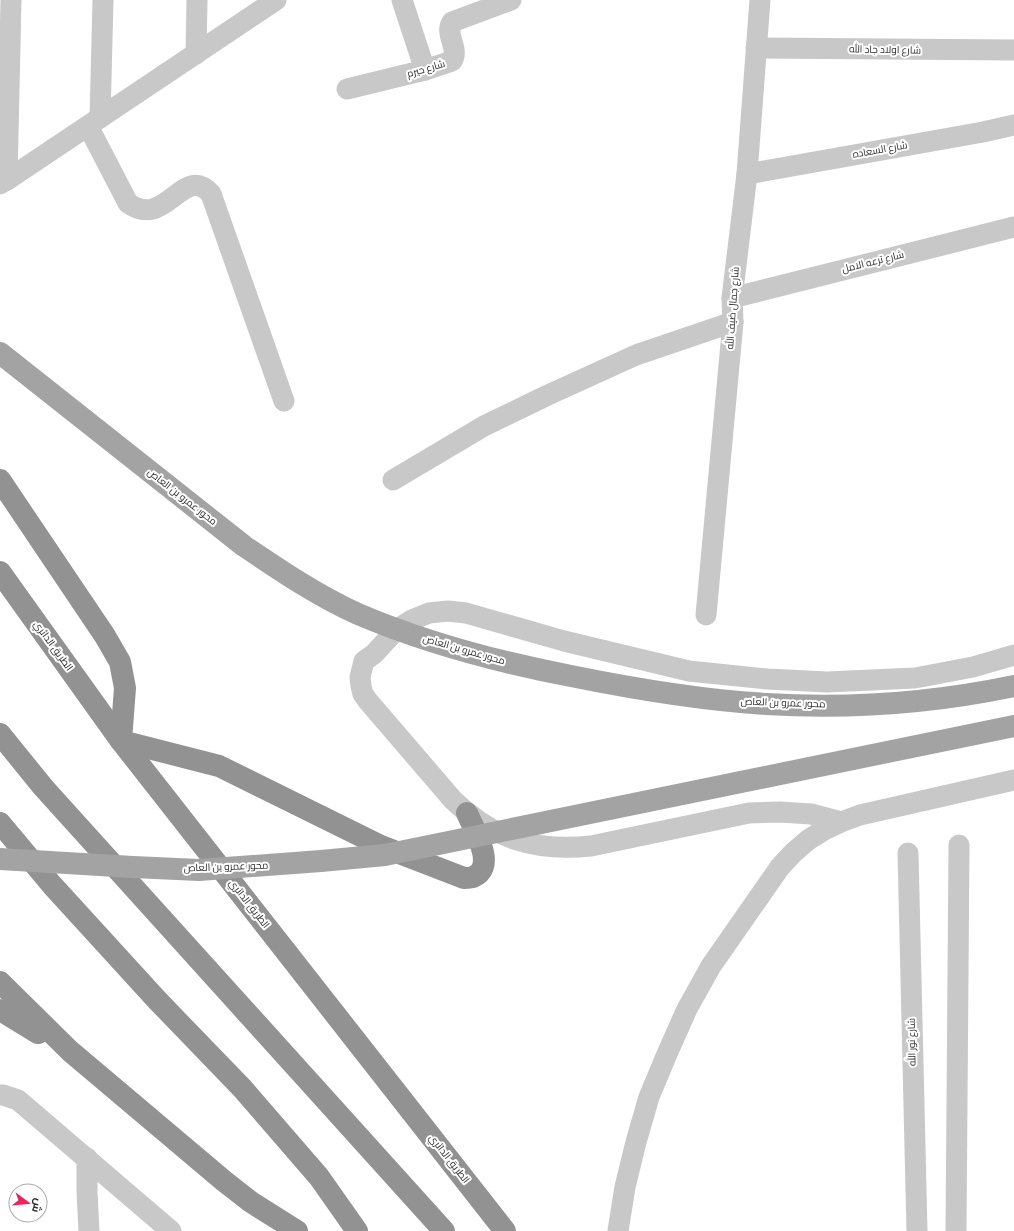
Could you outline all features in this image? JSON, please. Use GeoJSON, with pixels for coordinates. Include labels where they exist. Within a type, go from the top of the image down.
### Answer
{"type":"FeatureCollection","features":[{"type":"Feature","properties":{"kind":"highway"},"geometry":{"type":"LineString","coordinates":[[0,480],[105,636],[120,662],[125,688],[121,741],[219,766],[381,846],[464,878],[474,877],[481,871],[485,862],[484,853],[467,813]]}},
{"type":"Feature","properties":{"kind":"highway","name":"الطريق الدائري"},"geometry":{"type":"LineString","coordinates":[[0,572],[121,741],[505,1231]]}},
{"type":"Feature","properties":{"kind":"highway"},"geometry":{"type":"LineString","coordinates":[[0,734],[43,787],[444,1231]]}},
{"type":"Feature","properties":{"kind":"highway"},"geometry":{"type":"LineString","coordinates":[[0,823],[52,885],[99,937],[157,1000],[248,1094],[319,1177],[357,1231]]}},
{"type":"Feature","properties":{"kind":"highway"},"geometry":{"type":"LineString","coordinates":[[0,982],[70,1051],[224,1181],[251,1202],[297,1231]]}},
{"type":"Feature","properties":{"kind":"highway"},"geometry":{"type":"LineString","coordinates":[[0,1010],[70,1051]]}},
{"type":"Feature","properties":{"kind":"main road","name":"محور عمرو بن العاص"},"geometry":{"type":"LineString","coordinates":[[0,353],[244,546],[285,574],[321,595],[357,613],[406,633],[451,647],[530,668],[658,692],[717,700],[821,706],[919,701],[985,692],[1014,686]]}},
{"type":"Feature","properties":{"kind":"main road","name":"محور عمرو بن العاص"},"geometry":{"type":"LineString","coordinates":[[0,859],[199,870],[321,862],[385,855],[1014,726]]}},
{"type":"Feature","properties":{"kind":"street"},"geometry":{"type":"LineString","coordinates":[[4,182],[11,0]]}},
{"type":"Feature","properties":{"kind":"street"},"geometry":{"type":"LineString","coordinates":[[103,0],[94,122],[128,203],[135,208],[142,210],[159,208],[184,188],[190,186],[200,186],[211,194],[284,401]]}},
{"type":"Feature","properties":{"kind":"street"},"geometry":{"type":"LineString","coordinates":[[196,54],[197,0]]}},
{"type":"Feature","properties":{"kind":"street"},"geometry":{"type":"LineString","coordinates":[[4,182],[276,0]]}},
{"type":"Feature","properties":{"kind":"street"},"geometry":{"type":"LineString","coordinates":[[402,0],[425,70]]}},
{"type":"Feature","properties":{"kind":"street","name":"شارع حيرم"},"geometry":{"type":"LineString","coordinates":[[346,89],[425,70],[452,61],[455,54],[449,29],[452,22],[511,0]]}},
{"type":"Feature","properties":{"kind":"street","name":"شارع جمال ضيف الله"},"geometry":{"type":"LineString","coordinates":[[706,615],[733,322],[732,298],[747,174],[760,0]]}},
{"type":"Feature","properties":{"kind":"street","name":"شارع اولاد جاد الله"},"geometry":{"type":"LineString","coordinates":[[756,48],[1014,50]]}},
{"type":"Feature","properties":{"kind":"street","name":"شارع السعاده"},"geometry":{"type":"LineString","coordinates":[[747,174],[984,132],[1014,125]]}},
{"type":"Feature","properties":{"kind":"street","name":"شارع ترعه الامل"},"geometry":{"type":"LineString","coordinates":[[732,298],[1014,227]]}},
{"type":"Feature","properties":{"kind":"street"},"geometry":{"type":"LineString","coordinates":[[393,480],[484,426],[562,389],[636,355],[733,322]]}},
{"type":"Feature","properties":{"kind":"street"},"geometry":{"type":"LineString","coordinates":[[841,822],[811,814],[780,812],[749,813],[591,846],[553,848],[535,846],[499,833],[467,813],[453,800],[363,694],[360,686],[360,677],[364,661],[374,654],[396,630],[412,620],[429,614],[448,611],[466,613],[564,641],[689,671],[767,679],[826,682],[915,678],[973,667],[1014,655]]}},
{"type":"Feature","properties":{"kind":"street"},"geometry":{"type":"LineString","coordinates":[[618,1231],[625,1187],[649,1097],[687,1009],[711,966],[780,867],[808,840],[841,822],[860,815],[1014,780]]}},
{"type":"Feature","properties":{"kind":"street"},"geometry":{"type":"LineString","coordinates":[[956,1231],[959,845]]}},
{"type":"Feature","properties":{"kind":"street","name":"شارع نور الله"},"geometry":{"type":"LineString","coordinates":[[908,853],[916,1231]]}},
{"type":"Feature","properties":{"kind":"street"},"geometry":{"type":"LineString","coordinates":[[0,1095],[18,1100],[87,1158],[162,1227]]}},
{"type":"Feature","properties":{"kind":"street"},"geometry":{"type":"LineString","coordinates":[[87,1158],[86,1192],[89,1231]]}}]}
